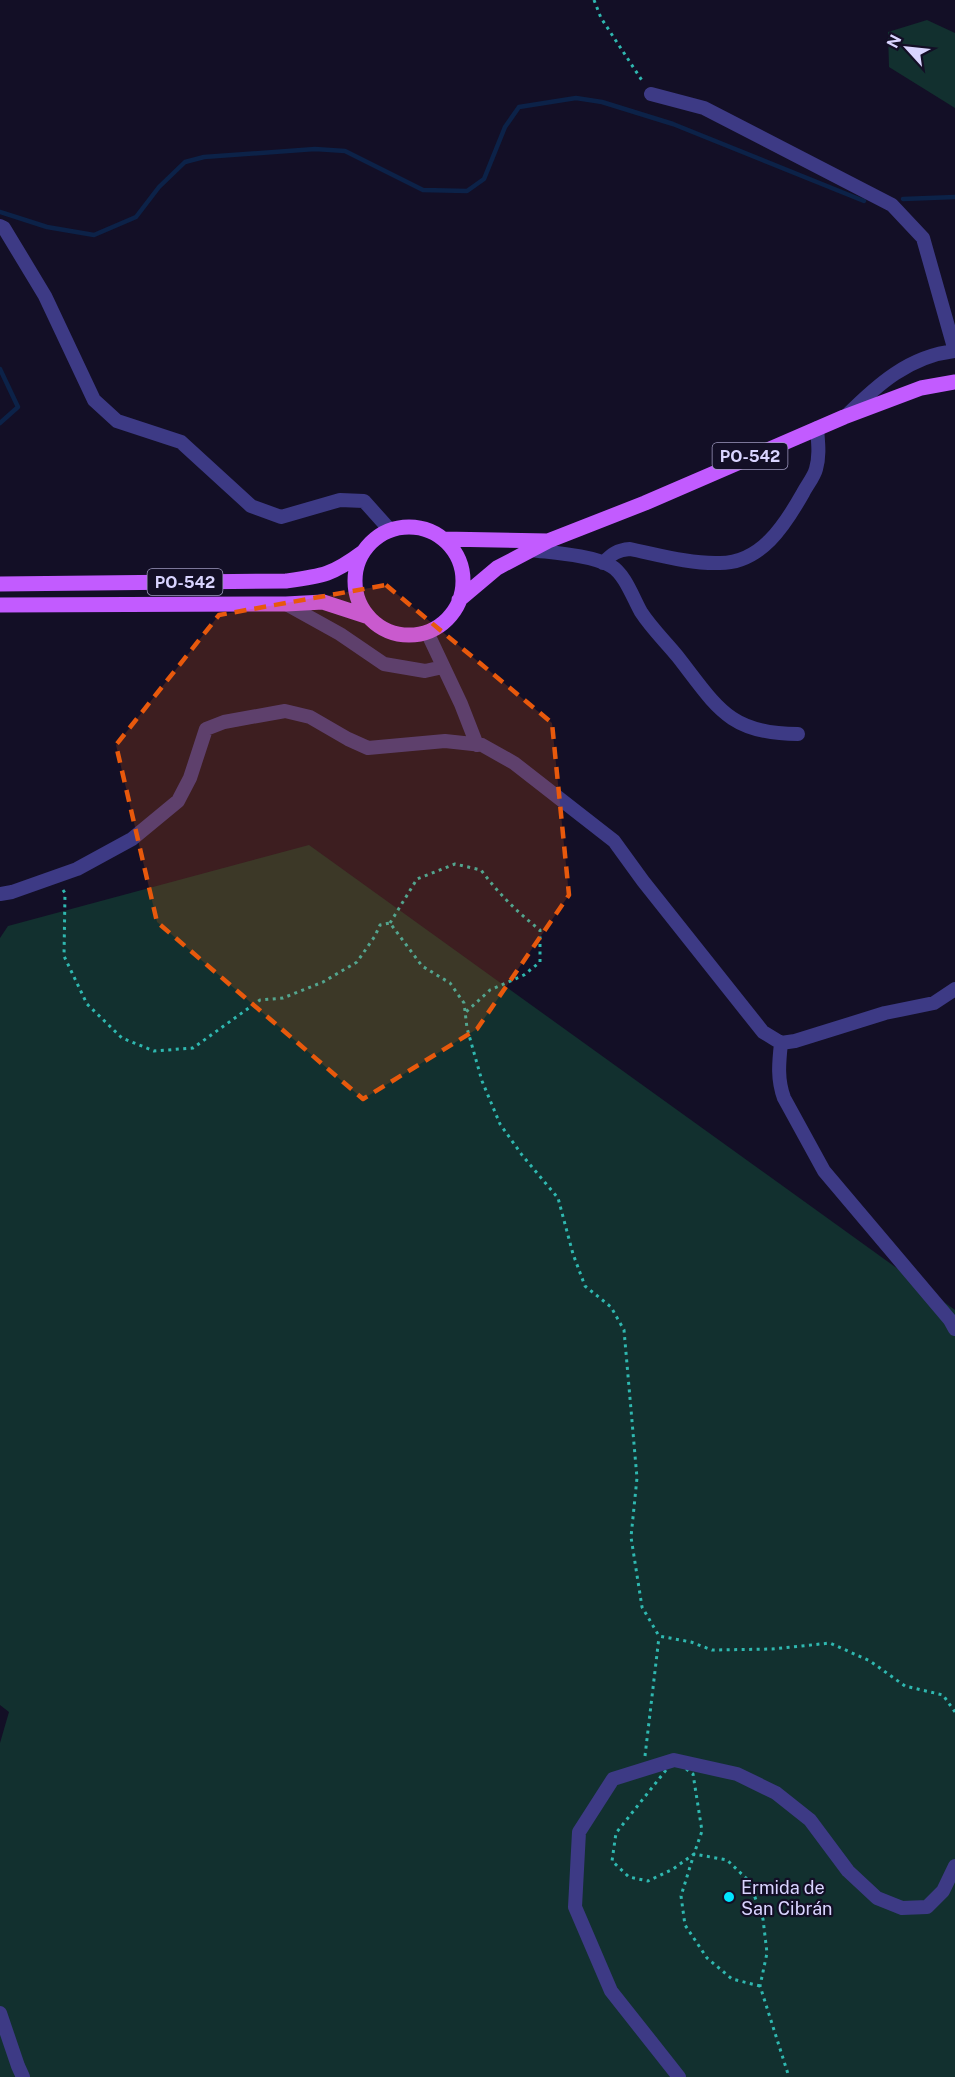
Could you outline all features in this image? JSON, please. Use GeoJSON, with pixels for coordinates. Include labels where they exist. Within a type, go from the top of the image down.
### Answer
{"type":"FeatureCollection","features":[{"type":"Feature","properties":{"kind":"main road","name":"PO-542"},"geometry":{"type":"LineString","coordinates":[[0,604],[323,602],[366,615],[388,632],[407,635],[427,632],[447,620],[459,600],[497,568],[548,541],[645,503],[844,417],[921,388],[955,381]]}},
{"type":"Feature","properties":{"kind":"main road","name":"PO-542"},"geometry":{"type":"LineString","coordinates":[[0,584],[286,581],[328,575],[344,567],[363,552],[374,539],[390,530],[408,527],[426,530],[443,539],[548,541]]}},
{"type":"Feature","properties":{"kind":"main road"},"geometry":{"type":"LineString","coordinates":[[443,539],[457,556],[463,578],[459,600]]}},
{"type":"Feature","properties":{"kind":"main road"},"geometry":{"type":"LineString","coordinates":[[363,552],[356,568],[354,584],[358,601],[366,615]]}},
{"type":"Feature","properties":{"kind":"street"},"geometry":{"type":"LineString","coordinates":[[651,94],[704,108],[892,205],[923,238],[955,351],[940,353],[892,374],[844,417]]}},
{"type":"Feature","properties":{"kind":"street"},"geometry":{"type":"LineString","coordinates":[[0,226],[4,228],[45,296],[94,400],[117,421],[181,442],[251,506],[281,517],[340,500],[364,501],[390,530]]}},
{"type":"Feature","properties":{"kind":"street"},"geometry":{"type":"LineString","coordinates":[[603,563],[613,553],[630,549],[702,562],[722,563],[746,558],[763,548],[779,531],[816,471],[819,455],[817,428]]}},
{"type":"Feature","properties":{"kind":"street"},"geometry":{"type":"LineString","coordinates":[[531,550],[603,563],[618,571],[651,628],[723,712],[738,723],[764,732],[798,734]]}},
{"type":"Feature","properties":{"kind":"street"},"geometry":{"type":"LineString","coordinates":[[286,604],[340,634],[384,664],[425,671],[443,667]]}},
{"type":"Feature","properties":{"kind":"street"},"geometry":{"type":"LineString","coordinates":[[427,632],[461,704],[477,745]]}},
{"type":"Feature","properties":{"kind":"street"},"geometry":{"type":"LineString","coordinates":[[0,894],[12,892],[77,869],[132,839],[178,801],[190,778],[206,729],[224,722],[285,711],[310,717],[368,748],[445,741],[482,745],[514,763],[614,841],[745,1011],[763,1032],[781,1042],[795,1041],[885,1014],[934,1003],[955,989]]}},
{"type":"Feature","properties":{"kind":"street"},"geometry":{"type":"LineString","coordinates":[[781,1042],[778,1068],[780,1087],[824,1171],[950,1320],[955,1329]]}},
{"type":"Feature","properties":{"kind":"street"},"geometry":{"type":"LineString","coordinates":[[679,2077],[611,1991],[575,1907],[579,1832],[613,1779],[674,1760],[737,1774],[776,1793],[810,1820],[848,1871],[877,1898],[902,1908],[927,1907],[943,1891],[955,1866]]}},
{"type":"Feature","properties":{"kind":"street"},"geometry":{"type":"LineString","coordinates":[[0,2013],[23,2077]]}},
{"type":"Feature","properties":{"kind":"path"},"geometry":{"type":"LineString","coordinates":[[594,0],[601,18],[651,94]]}},
{"type":"Feature","properties":{"kind":"path"},"geometry":{"type":"LineString","coordinates":[[54,877],[65,893],[64,956],[87,1004],[122,1038],[154,1051],[193,1048],[260,1000],[284,998],[323,982],[357,962],[380,925],[390,923],[417,879],[455,864],[481,870],[495,890],[519,914],[540,930],[540,962],[525,975],[490,990],[466,1012]]}},
{"type":"Feature","properties":{"kind":"path"},"geometry":{"type":"LineString","coordinates":[[390,923],[422,966],[450,983],[464,1003],[467,1028],[482,1081],[500,1124],[522,1155],[558,1198],[573,1254],[585,1286],[611,1307],[624,1330],[637,1478],[631,1537],[642,1607],[659,1636],[644,1770]]}},
{"type":"Feature","properties":{"kind":"path"},"geometry":{"type":"LineString","coordinates":[[659,1636],[691,1642],[712,1650],[772,1649],[830,1643],[870,1661],[905,1686],[943,1695],[955,1712]]}},
{"type":"Feature","properties":{"kind":"path"},"geometry":{"type":"LineString","coordinates":[[760,1986],[732,1979],[707,1958],[685,1925],[681,1896],[693,1854],[702,1831],[693,1774],[674,1760],[616,1833],[612,1861],[629,1876],[648,1881],[673,1869],[693,1854],[727,1860],[749,1881],[763,1919],[767,1953],[760,1986],[789,2077]]}},
{"type":"Feature","properties":{"kind":"highlighted area"},"geometry":{"type":"Polygon","coordinates":[[[386,585],[552,723],[569,895],[477,1029],[363,1099],[157,922],[116,745],[219,615],[386,585]]]}},
{"type":"Feature","properties":{"kind":"green space"},"geometry":{"type":"Polygon","coordinates":[[[927,20],[955,33],[955,108],[889,67],[888,32],[927,20]]]}},
{"type":"Feature","properties":{"kind":"green space"},"geometry":{"type":"Polygon","coordinates":[[[309,845],[955,1310],[955,2077],[0,2077],[0,1743],[9,1712],[0,1705],[0,938],[8,926],[309,845]]]}},
{"type":"Feature","properties":{"kind":"waterway"},"geometry":{"type":"LineString","coordinates":[[0,212],[47,227],[94,235],[136,217],[159,187],[185,162],[204,157],[315,149],[345,151],[423,190],[467,191],[484,179],[505,127],[519,107],[576,98],[602,102],[673,124],[864,201]]}},
{"type":"Feature","properties":{"kind":"waterway"},"geometry":{"type":"LineString","coordinates":[[903,199],[955,197]]}},
{"type":"Feature","properties":{"kind":"waterway"},"geometry":{"type":"LineString","coordinates":[[0,369],[18,407],[0,423]]}},
{"type":"Feature","properties":{"kind":"place","name":"Ermida de San Cibrán"},"geometry":{"type":"Point","coordinates":[729,1897]}}]}
